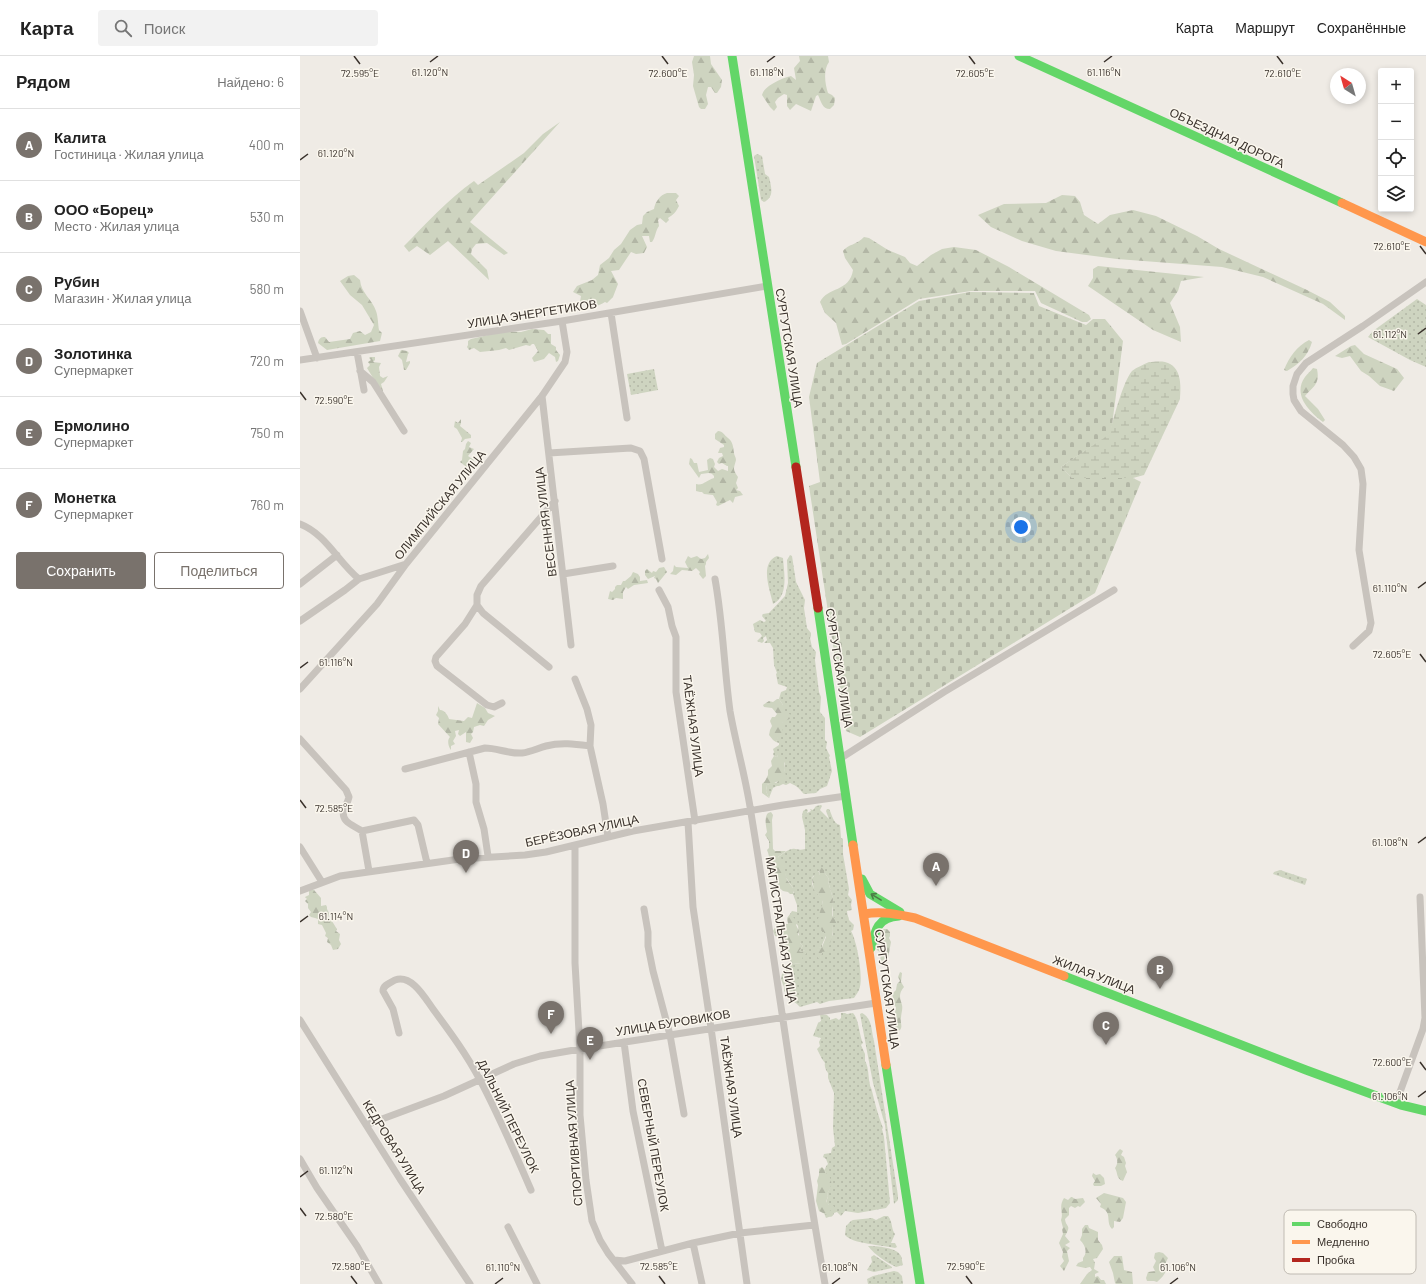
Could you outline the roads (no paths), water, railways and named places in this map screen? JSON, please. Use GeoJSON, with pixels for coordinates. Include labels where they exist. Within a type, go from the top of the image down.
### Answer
{"type":"FeatureCollection","features":[{"type":"Feature","properties":{"kind":"main road","name":"СУРГУТСКАЯ УЛИЦА"},"geometry":{"type":"LineString","coordinates":[[732,56],[920,1284]]}},
{"type":"Feature","properties":{"kind":"main road","name":"ОБЪЕЗДНАЯ ДОРОГА"},"geometry":{"type":"LineString","coordinates":[[1019,56],[1426,242]]}},
{"type":"Feature","properties":{"kind":"main road"},"geometry":{"type":"LineString","coordinates":[[857,866],[870,894],[909,917]]}},
{"type":"Feature","properties":{"kind":"main road","name":"ЖИЛАЯ УЛИЦА"},"geometry":{"type":"LineString","coordinates":[[864,914],[886,912],[909,917],[965,937],[1262,1053],[1412,1109],[1426,1111]]}},
{"type":"Feature","properties":{"kind":"main road"},"geometry":{"type":"LineString","coordinates":[[869,956],[874,934],[881,922],[892,916],[909,917]]}},
{"type":"Feature","properties":{"kind":"street"},"geometry":{"type":"LineString","coordinates":[[1353,646],[1369,631],[1371,623],[1359,550],[1363,484],[1362,473],[1359,464],[1343,445],[1301,411],[1294,400],[1293,386],[1297,374],[1306,363],[1363,326],[1426,282]]}},
{"type":"Feature","properties":{"kind":"street","name":"УЛИЦА ЭНЕРГЕТИКОВ"},"geometry":{"type":"LineString","coordinates":[[300,360],[562,321],[767,286]]}},
{"type":"Feature","properties":{"kind":"street"},"geometry":{"type":"LineString","coordinates":[[300,311],[317,358]]}},
{"type":"Feature","properties":{"kind":"street"},"geometry":{"type":"LineString","coordinates":[[611,313],[627,418]]}},
{"type":"Feature","properties":{"kind":"street","name":"ОЛИМПИЙСКАЯ УЛИЦА"},"geometry":{"type":"LineString","coordinates":[[300,689],[377,604],[406,564],[542,396],[565,362],[567,352],[562,321]]}},
{"type":"Feature","properties":{"kind":"street"},"geometry":{"type":"LineString","coordinates":[[358,352],[364,390]]}},
{"type":"Feature","properties":{"kind":"street"},"geometry":{"type":"LineString","coordinates":[[360,371],[373,382],[404,430]]}},
{"type":"Feature","properties":{"kind":"street","name":"ВЕСЕННЯЯ УЛИЦА"},"geometry":{"type":"LineString","coordinates":[[542,396],[571,645]]}},
{"type":"Feature","properties":{"kind":"street"},"geometry":{"type":"LineString","coordinates":[[549,453],[631,448],[640,452],[644,459],[662,559]]}},
{"type":"Feature","properties":{"kind":"street"},"geometry":{"type":"LineString","coordinates":[[549,667],[483,613],[478,605],[477,595],[481,586],[555,501]]}},
{"type":"Feature","properties":{"kind":"street"},"geometry":{"type":"LineString","coordinates":[[300,524],[306,526],[319,536],[351,573],[359,579]]}},
{"type":"Feature","properties":{"kind":"street"},"geometry":{"type":"LineString","coordinates":[[300,584],[337,555]]}},
{"type":"Feature","properties":{"kind":"street"},"geometry":{"type":"LineString","coordinates":[[300,621],[359,579],[406,564]]}},
{"type":"Feature","properties":{"kind":"street"},"geometry":{"type":"LineString","coordinates":[[563,574],[613,566]]}},
{"type":"Feature","properties":{"kind":"street","name":"МАГИСТРАЛЬНАЯ УЛИЦА"},"geometry":{"type":"LineString","coordinates":[[715,579],[731,712],[751,810],[814,1225],[825,1284]]}},
{"type":"Feature","properties":{"kind":"street","name":"ТАЁЖНАЯ УЛИЦА"},"geometry":{"type":"LineString","coordinates":[[659,590],[668,607],[676,637],[676,692],[692,821],[693,907],[747,1284]]}},
{"type":"Feature","properties":{"kind":"street"},"geometry":{"type":"LineString","coordinates":[[840,758],[944,692],[1114,590]]}},
{"type":"Feature","properties":{"kind":"street"},"geometry":{"type":"LineString","coordinates":[[478,605],[465,624],[436,657],[435,661],[437,666],[486,705],[494,707],[502,703]]}},
{"type":"Feature","properties":{"kind":"street"},"geometry":{"type":"LineString","coordinates":[[575,679],[590,720],[590,746],[603,804],[608,837]]}},
{"type":"Feature","properties":{"kind":"street"},"geometry":{"type":"LineString","coordinates":[[300,739],[346,790],[348,797],[343,815],[344,820],[347,823],[362,831],[414,820],[418,825],[427,863]]}},
{"type":"Feature","properties":{"kind":"street"},"geometry":{"type":"LineString","coordinates":[[405,768],[484,748],[494,748],[514,753],[522,753],[533,751],[545,746],[562,744],[590,746]]}},
{"type":"Feature","properties":{"kind":"street"},"geometry":{"type":"LineString","coordinates":[[469,752],[476,784],[476,802],[484,829],[488,856]]}},
{"type":"Feature","properties":{"kind":"street","name":"БЕРЁЗОВАЯ УЛИЦА"},"geometry":{"type":"LineString","coordinates":[[300,891],[340,876],[427,863],[488,856],[525,855],[633,831],[751,810],[846,796]]}},
{"type":"Feature","properties":{"kind":"street"},"geometry":{"type":"LineString","coordinates":[[362,831],[369,871]]}},
{"type":"Feature","properties":{"kind":"street","name":"СПОРТИВНАЯ УЛИЦА"},"geometry":{"type":"LineString","coordinates":[[574,845],[575,962],[580,1049],[580,1115],[589,1209],[600,1240],[632,1284]]}},
{"type":"Feature","properties":{"kind":"street"},"geometry":{"type":"LineString","coordinates":[[300,847],[322,882]]}},
{"type":"Feature","properties":{"kind":"street"},"geometry":{"type":"LineString","coordinates":[[1396,1103],[1423,1029],[1425,1018],[1420,897]]}},
{"type":"Feature","properties":{"kind":"street"},"geometry":{"type":"LineString","coordinates":[[644,909],[648,932],[648,946],[670,1035],[684,1114]]}},
{"type":"Feature","properties":{"kind":"street","name":"ДАЛЬНИЙ ПЕРЕУЛОК"},"geometry":{"type":"LineString","coordinates":[[399,1032],[393,1009],[383,991],[383,988],[390,982],[398,979],[404,979],[414,985],[465,1055],[480,1080],[531,1190]]}},
{"type":"Feature","properties":{"kind":"street","name":"УЛИЦА БУРОВИКОВ"},"geometry":{"type":"LineString","coordinates":[[366,1124],[444,1096],[528,1059],[580,1049],[876,1003]]}},
{"type":"Feature","properties":{"kind":"street","name":"КЕДРОВАЯ УЛИЦА"},"geometry":{"type":"LineString","coordinates":[[300,1020],[400,1179],[470,1284]]}},
{"type":"Feature","properties":{"kind":"street","name":"СЕВЕРНЫЙ ПЕРЕУЛОК"},"geometry":{"type":"LineString","coordinates":[[624,1042],[633,1110],[662,1251]]}},
{"type":"Feature","properties":{"kind":"street"},"geometry":{"type":"LineString","coordinates":[[300,1159],[317,1188],[357,1246],[379,1284]]}},
{"type":"Feature","properties":{"kind":"street"},"geometry":{"type":"LineString","coordinates":[[614,1260],[625,1261],[693,1243],[740,1233],[814,1225]]}},
{"type":"Feature","properties":{"kind":"street"},"geometry":{"type":"LineString","coordinates":[[508,1227],[537,1284]]}},
{"type":"Feature","properties":{"kind":"street"},"geometry":{"type":"LineString","coordinates":[[693,1243],[702,1284]]}},
{"type":"Feature","properties":{"kind":"place","name":"Золотинка"},"geometry":{"type":"Point","coordinates":[466,873]}},
{"type":"Feature","properties":{"kind":"place","name":"Калита"},"geometry":{"type":"Point","coordinates":[936,886]}},
{"type":"Feature","properties":{"kind":"place","name":"ООО «Борец»"},"geometry":{"type":"Point","coordinates":[1160,989]}},
{"type":"Feature","properties":{"kind":"place","name":"Монетка"},"geometry":{"type":"Point","coordinates":[551,1034]}},
{"type":"Feature","properties":{"kind":"place","name":"Рубин"},"geometry":{"type":"Point","coordinates":[1106,1045]}},
{"type":"Feature","properties":{"kind":"place","name":"Ермолино"},"geometry":{"type":"Point","coordinates":[590,1060]}}]}
